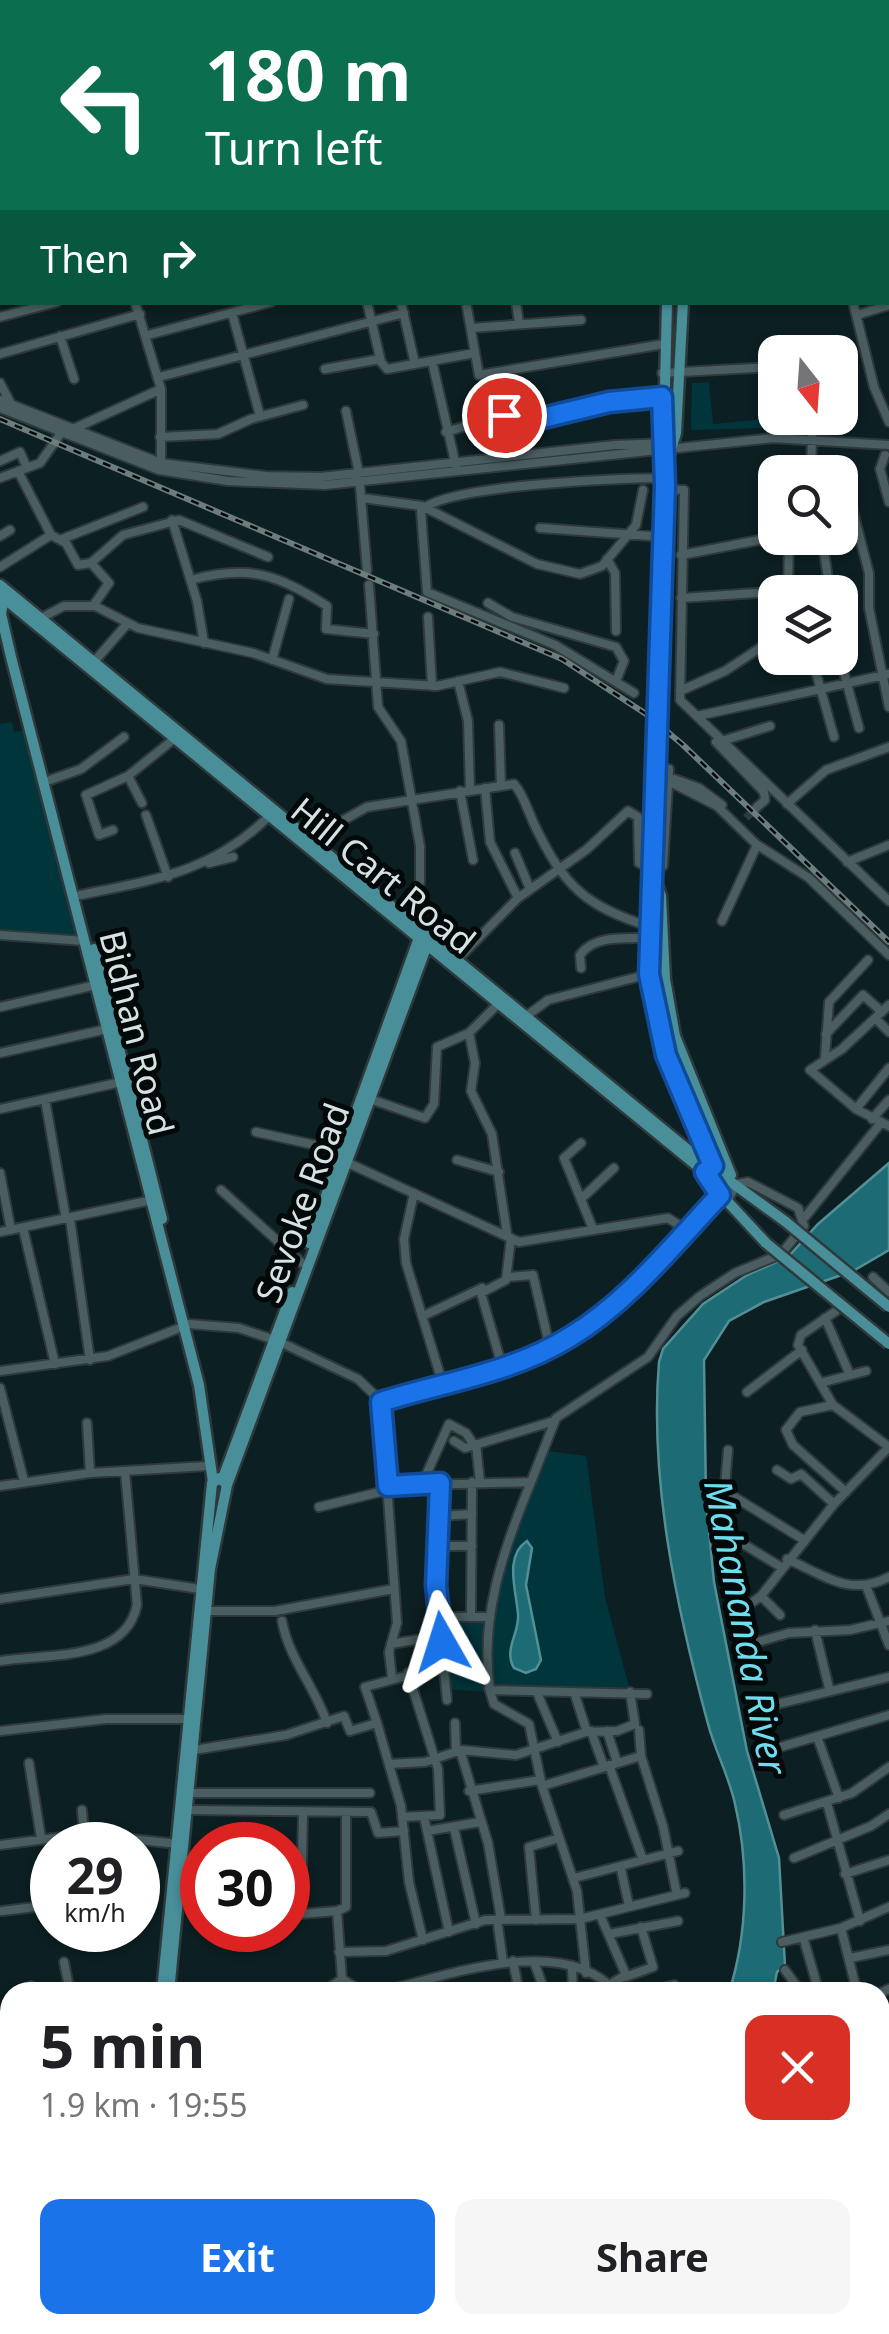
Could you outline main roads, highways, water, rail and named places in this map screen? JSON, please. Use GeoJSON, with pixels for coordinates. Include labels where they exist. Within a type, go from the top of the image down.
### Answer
{"type":"FeatureCollection","features":[{"type":"Feature","properties":{"kind":"main road"},"geometry":{"type":"LineString","coordinates":[[667,305],[662,397],[670,448]]}},
{"type":"Feature","properties":{"kind":"main road"},"geometry":{"type":"LineString","coordinates":[[682,305],[679,372],[664,484],[649,974],[666,1055],[713,1165]]}},
{"type":"Feature","properties":{"kind":"main road","name":"Hill Cart Road"},"geometry":{"type":"LineString","coordinates":[[5,596],[94,663],[398,914],[423,940],[456,961],[889,1308]]}},
{"type":"Feature","properties":{"kind":"main road","name":"Hill Cart Road"},"geometry":{"type":"LineString","coordinates":[[5,596],[268,817],[423,940],[496,1005],[713,1165],[724,1198],[766,1243],[889,1344]]}},
{"type":"Feature","properties":{"kind":"main road","name":"Bidhan Road"},"geometry":{"type":"LineString","coordinates":[[5,596],[6,624],[206,1395],[217,1480]]}},
{"type":"Feature","properties":{"kind":"main road","name":"Bidhan Road"},"geometry":{"type":"LineString","coordinates":[[66,852],[80,895],[106,1028],[120,1063],[120,1082],[146,1172]]}},
{"type":"Feature","properties":{"kind":"main road"},"geometry":{"type":"LineString","coordinates":[[652,864],[661,896],[665,979],[675,1036],[713,1165]]}},
{"type":"Feature","properties":{"kind":"main road","name":"Sevoke Road"},"geometry":{"type":"LineString","coordinates":[[186,1822],[194,1750],[200,1588],[217,1480],[278,1342],[423,940]]}},
{"type":"Feature","properties":{"kind":"main road","name":"Sevoke Road"},"geometry":{"type":"LineString","coordinates":[[278,1342],[302,1263],[370,1100],[383,1050]]}},
{"type":"Feature","properties":{"kind":"main road","name":"Sevoke Road"},"geometry":{"type":"LineString","coordinates":[[183,1822],[217,1480]]}},
{"type":"Feature","properties":{"kind":"main road","name":"Sevoke Road"},"geometry":{"type":"LineString","coordinates":[[163,1982],[180,1852]]}},
{"type":"Feature","properties":{"kind":"main road","name":"Sevoke Road"},"geometry":{"type":"LineString","coordinates":[[171,1982],[180,1884]]}},
{"type":"Feature","properties":{"kind":"tunnel"},"geometry":{"type":"LineString","coordinates":[[746,818],[756,808]]}},
{"type":"Feature","properties":{"kind":"railway"},"geometry":{"type":"LineString","coordinates":[[0,419],[562,659],[646,714],[682,744],[889,942]]}},
{"type":"Feature","properties":{"kind":"water label","name":"Mahananda River"},"geometry":{"type":"Point","coordinates":[745,1627]}}]}
